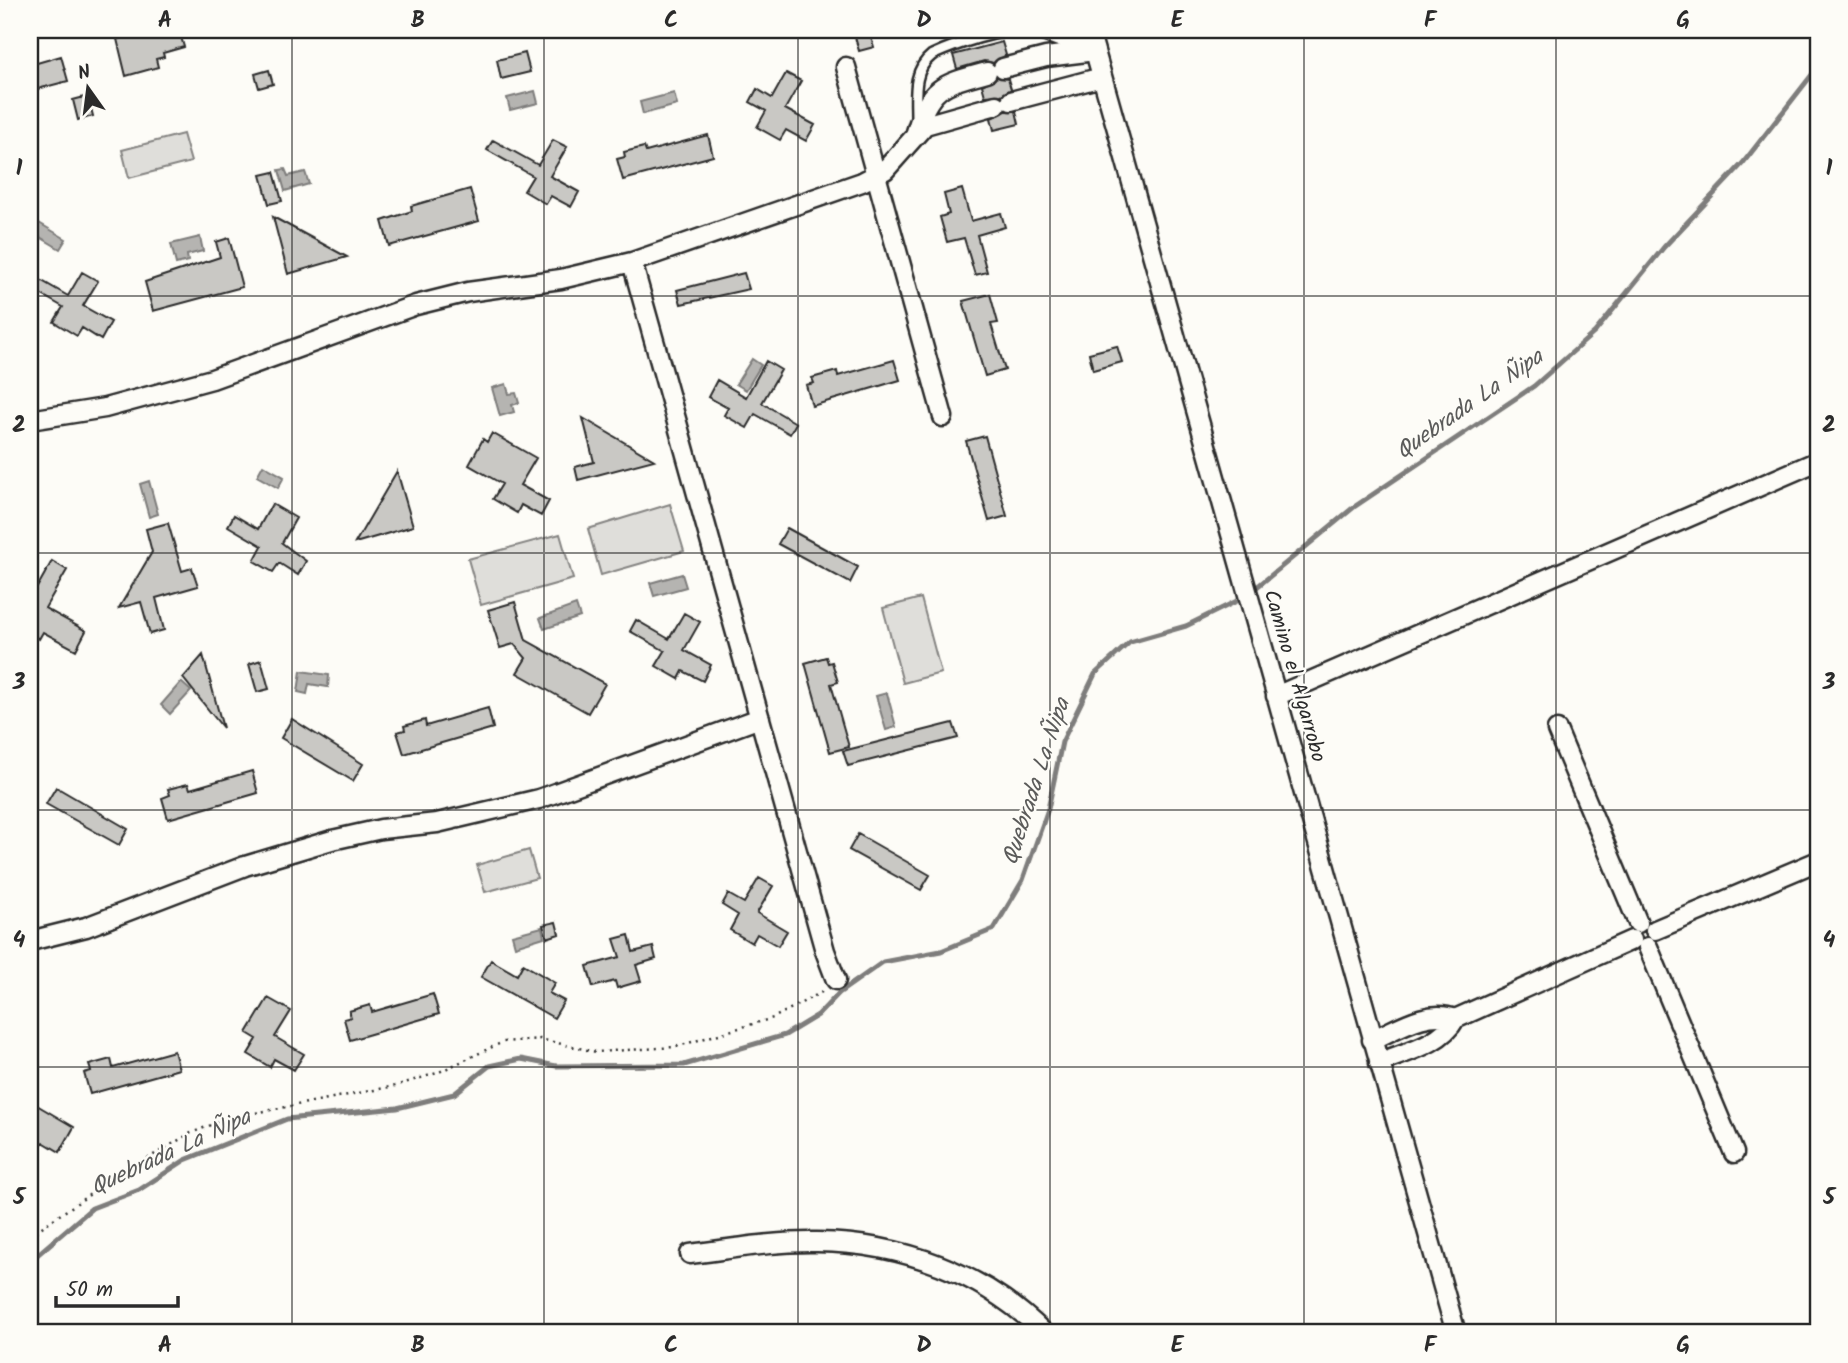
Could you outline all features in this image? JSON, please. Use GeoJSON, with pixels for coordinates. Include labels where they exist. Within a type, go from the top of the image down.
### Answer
{"type":"FeatureCollection","features":[{"type":"Feature","properties":{"kind":"street"},"geometry":{"type":"LineString","coordinates":[[30,421],[105,408],[212,379],[416,304],[468,292],[561,279],[632,262],[877,175],[905,149],[916,132],[930,96],[942,85],[1046,57],[1092,41]]}},
{"type":"Feature","properties":{"kind":"street","name":"Camino el Algarrobo"},"geometry":{"type":"LineString","coordinates":[[1092,41],[1456,1333]]}},
{"type":"Feature","properties":{"kind":"street"},"geometry":{"type":"LineString","coordinates":[[846,67],[943,417]]}},
{"type":"Feature","properties":{"kind":"street"},"geometry":{"type":"LineString","coordinates":[[916,132],[939,119],[1102,77]]}},
{"type":"Feature","properties":{"kind":"street"},"geometry":{"type":"LineString","coordinates":[[632,262],[825,951],[836,980]]}},
{"type":"Feature","properties":{"kind":"street"},"geometry":{"type":"LineString","coordinates":[[1276,696],[1818,461]]}},
{"type":"Feature","properties":{"kind":"street"},"geometry":{"type":"LineString","coordinates":[[30,940],[86,927],[245,866],[332,839],[381,829],[437,823],[539,799],[760,718]]}},
{"type":"Feature","properties":{"kind":"street"},"geometry":{"type":"LineString","coordinates":[[1557,730],[1734,1153]]}},
{"type":"Feature","properties":{"kind":"street"},"geometry":{"type":"LineString","coordinates":[[1379,1063],[1435,1040],[1448,1031],[1455,1019],[1818,861]]}},
{"type":"Feature","properties":{"kind":"street"},"geometry":{"type":"LineString","coordinates":[[1372,1040],[1425,1017],[1442,1015],[1455,1019]]}},
{"type":"Feature","properties":{"kind":"street"},"geometry":{"type":"LineString","coordinates":[[690,1254],[815,1241],[888,1250],[919,1258],[978,1282],[1012,1304],[1044,1333]]}},
{"type":"Feature","properties":{"kind":"lane"},"geometry":{"type":"LineString","coordinates":[[916,132],[916,79],[922,64],[932,55],[1017,30],[1032,32],[1060,44],[1092,41]]}},
{"type":"Feature","properties":{"kind":"path"},"geometry":{"type":"LineString","coordinates":[[30,1236],[111,1180],[191,1133],[229,1118],[395,1086],[437,1073],[503,1042],[540,1039],[596,1052],[685,1045],[773,1018],[819,994],[836,980]]}},
{"type":"Feature","properties":{"kind":"shaded area"},"geometry":{"type":"Polygon","coordinates":[[[535,91],[538,103],[510,110],[507,98],[535,91]]]}},
{"type":"Feature","properties":{"kind":"shaded area"},"geometry":{"type":"Polygon","coordinates":[[[674,93],[677,105],[643,114],[640,102],[674,93]]]}},
{"type":"Feature","properties":{"kind":"shaded area"},"geometry":{"type":"Polygon","coordinates":[[[183,134],[191,162],[129,178],[122,150],[183,134]]]}},
{"type":"Feature","properties":{"kind":"shaded area"},"geometry":{"type":"Polygon","coordinates":[[[285,169],[288,176],[305,172],[309,184],[285,191],[279,170],[285,169]]]}},
{"type":"Feature","properties":{"kind":"shaded area"},"geometry":{"type":"Polygon","coordinates":[[[34,220],[66,239],[60,249],[30,231],[34,220]]]}},
{"type":"Feature","properties":{"kind":"shaded area"},"geometry":{"type":"Polygon","coordinates":[[[200,237],[203,251],[187,255],[188,261],[176,264],[171,244],[200,237]]]}},
{"type":"Feature","properties":{"kind":"shaded area"},"geometry":{"type":"Polygon","coordinates":[[[752,359],[761,365],[746,390],[736,384],[752,359]]]}},
{"type":"Feature","properties":{"kind":"shaded area"},"geometry":{"type":"Polygon","coordinates":[[[506,384],[509,394],[516,393],[519,403],[512,405],[514,412],[500,416],[492,388],[506,384]]]}},
{"type":"Feature","properties":{"kind":"shaded area"},"geometry":{"type":"Polygon","coordinates":[[[263,465],[284,477],[278,488],[257,476],[263,465]]]}},
{"type":"Feature","properties":{"kind":"shaded area"},"geometry":{"type":"Polygon","coordinates":[[[149,481],[158,514],[149,517],[140,484],[149,481]]]}},
{"type":"Feature","properties":{"kind":"shaded area"},"geometry":{"type":"Polygon","coordinates":[[[670,504],[684,551],[601,575],[588,529],[670,504]]]}},
{"type":"Feature","properties":{"kind":"shaded area"},"geometry":{"type":"Polygon","coordinates":[[[560,534],[573,579],[481,605],[468,559],[560,534]]]}},
{"type":"Feature","properties":{"kind":"shaded area"},"geometry":{"type":"Polygon","coordinates":[[[682,574],[686,587],[654,596],[650,583],[682,574]]]}},
{"type":"Feature","properties":{"kind":"shaded area"},"geometry":{"type":"Polygon","coordinates":[[[921,598],[941,673],[903,683],[883,608],[921,598]]]}},
{"type":"Feature","properties":{"kind":"shaded area"},"geometry":{"type":"Polygon","coordinates":[[[576,605],[580,617],[544,629],[540,618],[576,605]]]}},
{"type":"Feature","properties":{"kind":"shaded area"},"geometry":{"type":"Polygon","coordinates":[[[301,671],[329,675],[328,687],[309,684],[307,694],[298,692],[301,671]]]}},
{"type":"Feature","properties":{"kind":"shaded area"},"geometry":{"type":"Polygon","coordinates":[[[181,682],[191,691],[170,714],[161,705],[181,682]]]}},
{"type":"Feature","properties":{"kind":"shaded area"},"geometry":{"type":"Polygon","coordinates":[[[887,693],[896,727],[886,730],[876,696],[887,693]]]}},
{"type":"Feature","properties":{"kind":"shaded area"},"geometry":{"type":"Polygon","coordinates":[[[529,850],[537,878],[485,892],[477,865],[529,850]]]}},
{"type":"Feature","properties":{"kind":"shaded area"},"geometry":{"type":"Polygon","coordinates":[[[542,927],[544,937],[515,946],[512,935],[542,927]]]}},
{"type":"Feature","properties":{"kind":"building"},"geometry":{"type":"Polygon","coordinates":[[[152,30],[179,30],[184,47],[163,53],[164,57],[156,59],[158,67],[126,76],[117,39],[152,30]]]}},
{"type":"Feature","properties":{"kind":"building"},"geometry":{"type":"Polygon","coordinates":[[[853,30],[869,30],[874,47],[859,51],[853,30]]]}},
{"type":"Feature","properties":{"kind":"building"},"geometry":{"type":"Polygon","coordinates":[[[1002,42],[1006,55],[993,63],[984,61],[957,69],[953,55],[1002,42]]]}},
{"type":"Feature","properties":{"kind":"building"},"geometry":{"type":"Polygon","coordinates":[[[525,53],[530,72],[501,79],[497,60],[525,53]]]}},
{"type":"Feature","properties":{"kind":"building"},"geometry":{"type":"Polygon","coordinates":[[[61,56],[68,81],[30,91],[30,65],[61,56]]]}},
{"type":"Feature","properties":{"kind":"building"},"geometry":{"type":"Polygon","coordinates":[[[269,70],[273,84],[259,88],[255,74],[269,70]]]}},
{"type":"Feature","properties":{"kind":"building"},"geometry":{"type":"Polygon","coordinates":[[[786,73],[801,81],[785,109],[815,125],[806,141],[786,130],[780,140],[757,127],[766,111],[750,102],[757,89],[772,98],[786,73]]]}},
{"type":"Feature","properties":{"kind":"building"},"geometry":{"type":"Polygon","coordinates":[[[997,77],[1008,79],[1011,89],[1001,95],[985,96],[982,85],[997,77]]]}},
{"type":"Feature","properties":{"kind":"building"},"geometry":{"type":"Polygon","coordinates":[[[88,96],[93,116],[78,120],[73,100],[88,96]]]}},
{"type":"Feature","properties":{"kind":"building"},"geometry":{"type":"Polygon","coordinates":[[[1006,111],[1016,111],[1019,124],[994,130],[991,118],[1006,111]]]}},
{"type":"Feature","properties":{"kind":"building"},"geometry":{"type":"Polygon","coordinates":[[[708,135],[713,156],[623,180],[617,159],[625,157],[624,152],[644,147],[646,152],[708,135]]]}},
{"type":"Feature","properties":{"kind":"building"},"geometry":{"type":"Polygon","coordinates":[[[493,140],[538,165],[553,140],[567,147],[550,176],[579,192],[571,207],[551,196],[546,204],[524,191],[533,176],[487,150],[493,140]]]}},
{"type":"Feature","properties":{"kind":"building"},"geometry":{"type":"Polygon","coordinates":[[[274,172],[282,201],[269,204],[261,175],[274,172]]]}},
{"type":"Feature","properties":{"kind":"building"},"geometry":{"type":"Polygon","coordinates":[[[470,189],[479,221],[389,246],[382,221],[412,211],[411,206],[470,189]]]}},
{"type":"Feature","properties":{"kind":"building"},"geometry":{"type":"Polygon","coordinates":[[[962,189],[971,221],[1001,213],[1005,227],[977,235],[987,272],[975,275],[964,238],[947,242],[940,217],[949,214],[944,194],[962,189]]]}},
{"type":"Feature","properties":{"kind":"building"},"geometry":{"type":"Polygon","coordinates":[[[273,217],[347,257],[288,274],[273,217]]]}},
{"type":"Feature","properties":{"kind":"building"},"geometry":{"type":"Polygon","coordinates":[[[229,238],[242,287],[153,311],[145,282],[220,257],[216,242],[229,238]]]}},
{"type":"Feature","properties":{"kind":"building"},"geometry":{"type":"Polygon","coordinates":[[[82,272],[98,281],[83,306],[111,322],[101,340],[82,328],[77,336],[54,322],[63,307],[30,288],[35,277],[68,296],[82,272]]]}},
{"type":"Feature","properties":{"kind":"building"},"geometry":{"type":"Polygon","coordinates":[[[744,273],[749,289],[681,304],[677,290],[744,273]]]}},
{"type":"Feature","properties":{"kind":"building"},"geometry":{"type":"Polygon","coordinates":[[[990,294],[998,323],[991,324],[1005,370],[985,376],[963,301],[990,294]]]}},
{"type":"Feature","properties":{"kind":"building"},"geometry":{"type":"Polygon","coordinates":[[[1117,346],[1122,362],[1093,370],[1089,353],[1117,346]]]}},
{"type":"Feature","properties":{"kind":"building"},"geometry":{"type":"Polygon","coordinates":[[[894,360],[900,380],[812,406],[806,385],[814,383],[812,378],[837,371],[838,376],[894,360]]]}},
{"type":"Feature","properties":{"kind":"building"},"geometry":{"type":"Polygon","coordinates":[[[766,361],[781,370],[762,403],[796,423],[790,434],[755,414],[747,428],[724,415],[728,408],[708,397],[717,380],[746,397],[766,361]]]}},
{"type":"Feature","properties":{"kind":"building"},"geometry":{"type":"Polygon","coordinates":[[[583,418],[654,460],[578,480],[575,467],[594,462],[583,418]]]}},
{"type":"Feature","properties":{"kind":"building"},"geometry":{"type":"Polygon","coordinates":[[[492,433],[536,458],[520,485],[549,501],[541,516],[521,505],[517,513],[493,499],[502,484],[469,465],[483,439],[487,442],[492,433]]]}},
{"type":"Feature","properties":{"kind":"building"},"geometry":{"type":"Polygon","coordinates":[[[985,436],[1007,516],[989,521],[966,441],[985,436]]]}},
{"type":"Feature","properties":{"kind":"building"},"geometry":{"type":"Polygon","coordinates":[[[397,471],[413,526],[355,543],[397,471]]]}},
{"type":"Feature","properties":{"kind":"building"},"geometry":{"type":"Polygon","coordinates":[[[272,504],[296,518],[282,543],[306,561],[298,575],[279,563],[273,572],[254,561],[262,546],[228,526],[234,515],[258,529],[272,504]]]}},
{"type":"Feature","properties":{"kind":"building"},"geometry":{"type":"Polygon","coordinates":[[[168,523],[182,571],[192,568],[198,586],[156,598],[164,630],[150,634],[141,602],[119,608],[152,552],[146,529],[168,523]]]}},
{"type":"Feature","properties":{"kind":"building"},"geometry":{"type":"Polygon","coordinates":[[[787,528],[858,567],[850,583],[778,544],[787,528]]]}},
{"type":"Feature","properties":{"kind":"building"},"geometry":{"type":"Polygon","coordinates":[[[52,561],[67,570],[45,608],[86,631],[76,650],[43,632],[39,639],[30,633],[30,600],[52,561]]]}},
{"type":"Feature","properties":{"kind":"building"},"geometry":{"type":"Polygon","coordinates":[[[515,602],[526,640],[605,684],[588,713],[517,673],[526,658],[514,644],[500,648],[488,610],[515,602]]]}},
{"type":"Feature","properties":{"kind":"building"},"geometry":{"type":"Polygon","coordinates":[[[684,613],[700,622],[684,650],[711,665],[703,681],[683,671],[679,679],[656,666],[665,651],[630,631],[636,620],[669,639],[684,613]]]}},
{"type":"Feature","properties":{"kind":"building"},"geometry":{"type":"Polygon","coordinates":[[[203,655],[223,728],[183,678],[203,655]]]}},
{"type":"Feature","properties":{"kind":"building"},"geometry":{"type":"Polygon","coordinates":[[[826,657],[828,663],[832,662],[838,682],[831,684],[849,747],[830,752],[805,663],[826,657]]]}},
{"type":"Feature","properties":{"kind":"building"},"geometry":{"type":"Polygon","coordinates":[[[261,660],[269,689],[257,692],[249,664],[261,660]]]}},
{"type":"Feature","properties":{"kind":"building"},"geometry":{"type":"Polygon","coordinates":[[[488,708],[493,728],[404,754],[397,732],[405,730],[404,726],[425,720],[426,726],[488,708]]]}},
{"type":"Feature","properties":{"kind":"building"},"geometry":{"type":"Polygon","coordinates":[[[292,719],[363,764],[353,781],[281,738],[292,719]]]}},
{"type":"Feature","properties":{"kind":"building"},"geometry":{"type":"Polygon","coordinates":[[[953,723],[958,738],[848,766],[843,751],[953,723]]]}},
{"type":"Feature","properties":{"kind":"building"},"geometry":{"type":"Polygon","coordinates":[[[252,771],[258,793],[168,819],[162,798],[170,795],[168,789],[188,784],[190,789],[252,771]]]}},
{"type":"Feature","properties":{"kind":"building"},"geometry":{"type":"Polygon","coordinates":[[[56,787],[128,829],[119,845],[46,804],[56,787]]]}},
{"type":"Feature","properties":{"kind":"building"},"geometry":{"type":"Polygon","coordinates":[[[858,834],[930,875],[921,890],[849,850],[858,834]]]}},
{"type":"Feature","properties":{"kind":"building"},"geometry":{"type":"Polygon","coordinates":[[[759,878],[773,886],[757,913],[787,931],[778,946],[757,934],[752,943],[730,930],[738,915],[722,905],[728,894],[744,903],[759,878]]]}},
{"type":"Feature","properties":{"kind":"building"},"geometry":{"type":"Polygon","coordinates":[[[556,922],[559,934],[547,938],[543,925],[556,922]]]}},
{"type":"Feature","properties":{"kind":"building"},"geometry":{"type":"Polygon","coordinates":[[[629,935],[633,952],[653,947],[656,959],[636,965],[641,981],[617,988],[615,981],[593,987],[587,966],[620,957],[614,939],[629,935]]]}},
{"type":"Feature","properties":{"kind":"building"},"geometry":{"type":"Polygon","coordinates":[[[491,960],[517,975],[523,964],[555,983],[549,993],[564,1001],[554,1018],[481,977],[491,960]]]}},
{"type":"Feature","properties":{"kind":"building"},"geometry":{"type":"Polygon","coordinates":[[[433,994],[439,1014],[350,1040],[344,1019],[351,1017],[349,1011],[370,1005],[372,1012],[433,994]]]}},
{"type":"Feature","properties":{"kind":"building"},"geometry":{"type":"Polygon","coordinates":[[[268,998],[291,1011],[275,1037],[304,1054],[294,1070],[274,1059],[270,1067],[248,1054],[257,1039],[247,1033],[268,998]]]}},
{"type":"Feature","properties":{"kind":"building"},"geometry":{"type":"Polygon","coordinates":[[[174,1051],[179,1069],[90,1094],[84,1073],[91,1071],[89,1065],[111,1059],[113,1068],[174,1051]]]}},
{"type":"Feature","properties":{"kind":"building"},"geometry":{"type":"Polygon","coordinates":[[[30,1101],[74,1127],[60,1152],[43,1142],[30,1164],[30,1101]]]}},
{"type":"Feature","properties":{"kind":"waterway","name":"Quebrada La Ñipa"},"geometry":{"type":"LineString","coordinates":[[1252,591],[1354,507],[1534,386],[1595,332],[1664,247],[1743,163],[1818,67]]}},
{"type":"Feature","properties":{"kind":"waterway","name":"Quebrada La Ñipa"},"geometry":{"type":"LineString","coordinates":[[30,1261],[92,1208],[139,1190],[185,1160],[287,1119],[397,1108],[454,1094],[489,1066],[521,1059],[556,1066],[684,1065],[785,1035],[818,1015],[839,993],[883,962],[941,951],[994,929],[1023,880],[1048,809],[1062,742],[1095,674],[1130,642],[1186,626],[1245,597]]}}]}
